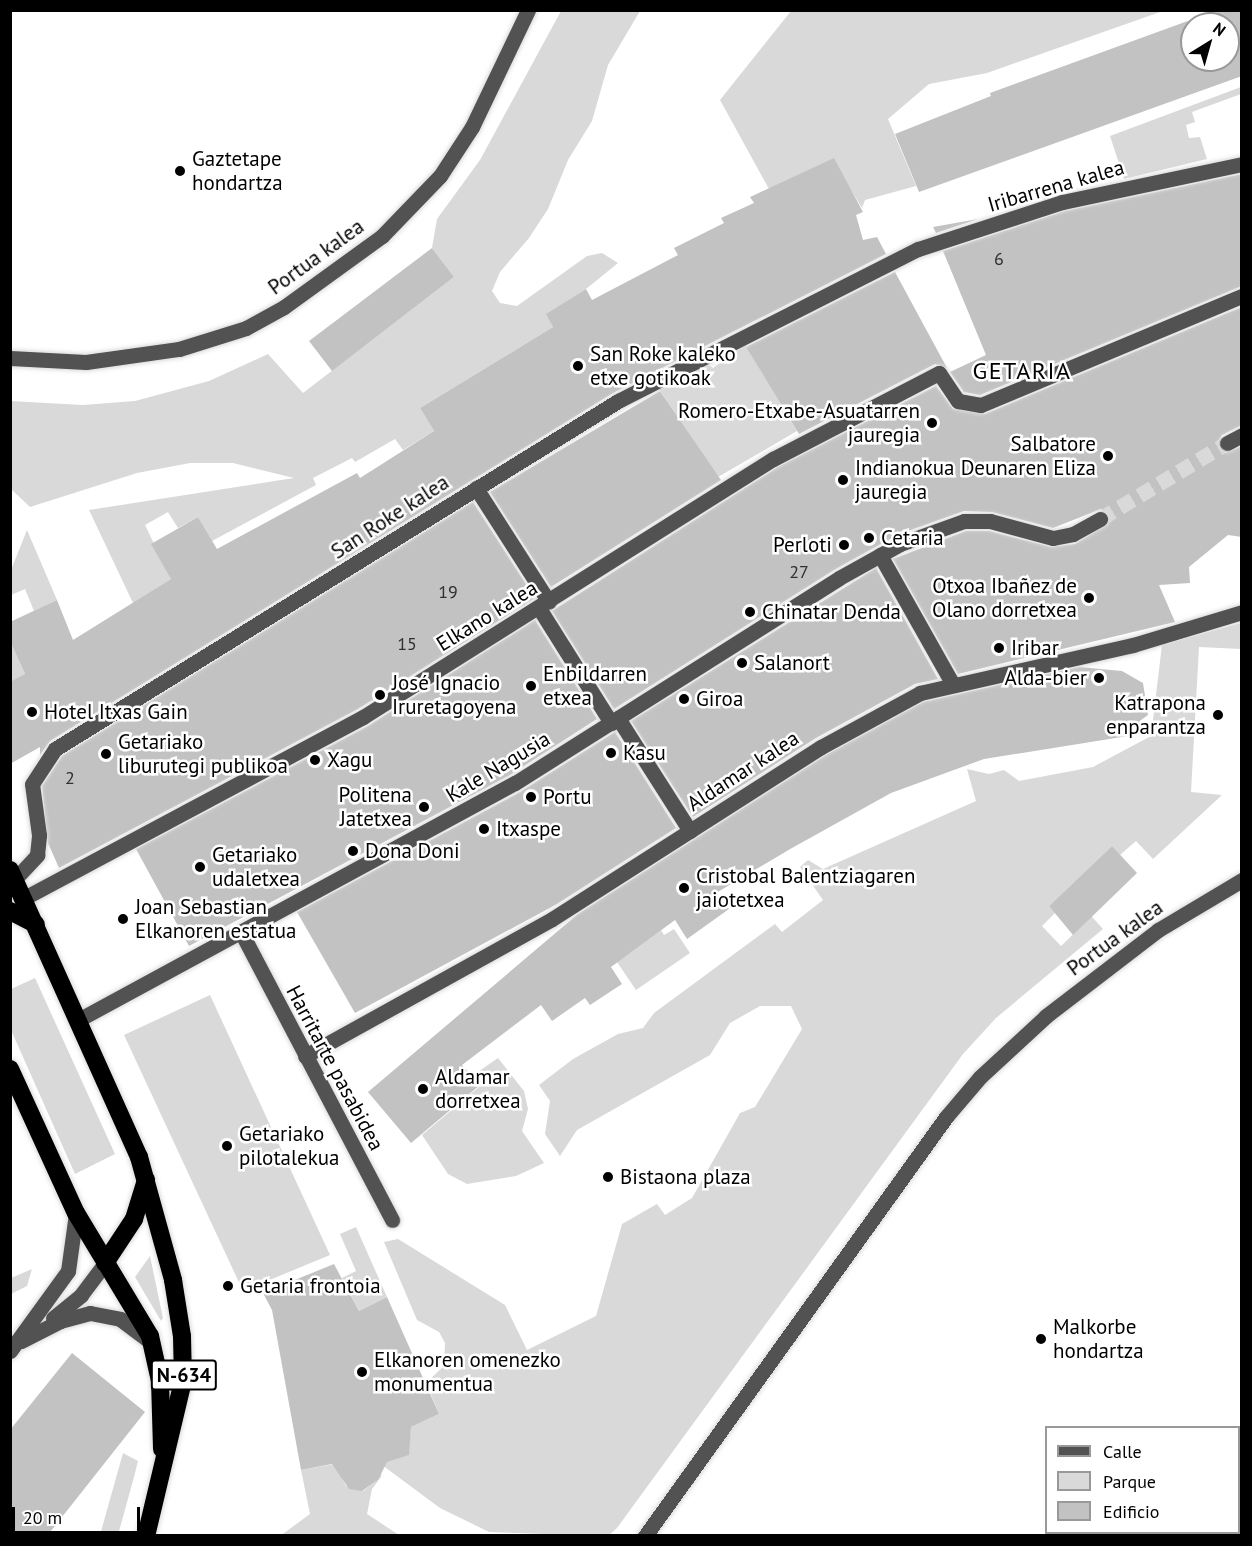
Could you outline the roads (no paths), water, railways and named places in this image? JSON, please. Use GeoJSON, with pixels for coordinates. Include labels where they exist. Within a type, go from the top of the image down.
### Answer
{"type":"FeatureCollection","features":[{"type":"Feature","properties":{"kind":"highway","name":"N-634"},"geometry":{"type":"LineString","coordinates":[[13,874],[146,1180],[171,1272],[184,1355],[179,1408],[146,1536]]}},
{"type":"Feature","properties":{"kind":"highway"},"geometry":{"type":"LineString","coordinates":[[10,911],[36,924]]}},
{"type":"Feature","properties":{"kind":"highway","name":"N-634"},"geometry":{"type":"LineString","coordinates":[[10,1069],[76,1213],[132,1303],[152,1343],[160,1381],[163,1469]]}},
{"type":"Feature","properties":{"kind":"highway"},"geometry":{"type":"LineString","coordinates":[[105,1263],[134,1219],[146,1180]]}},
{"type":"Feature","properties":{"kind":"street","name":"Portua kalea"},"geometry":{"type":"LineString","coordinates":[[10,358],[86,362],[179,349],[246,328],[292,302],[382,236],[440,176],[472,127],[528,10]]}},
{"type":"Feature","properties":{"kind":"street","name":"Iribarrena kalea"},"geometry":{"type":"LineString","coordinates":[[885,263],[1062,202],[1242,164]]}},
{"type":"Feature","properties":{"kind":"street","name":"San Roke kalea"},"geometry":{"type":"LineString","coordinates":[[13,874],[37,855],[39,835],[32,784],[55,749],[618,401],[885,263]]}},
{"type":"Feature","properties":{"kind":"street","name":"Elkano kalea"},"geometry":{"type":"LineString","coordinates":[[24,898],[355,722],[768,462],[852,416],[939,373],[954,398],[968,406],[987,404],[1242,296]]}},
{"type":"Feature","properties":{"kind":"street"},"geometry":{"type":"LineString","coordinates":[[1227,443],[1242,435]]}},
{"type":"Feature","properties":{"kind":"street"},"geometry":{"type":"LineString","coordinates":[[476,488],[614,720],[690,831]]}},
{"type":"Feature","properties":{"kind":"street","name":"Kale Nagusia"},"geometry":{"type":"LineString","coordinates":[[78,1020],[242,934],[515,783],[880,555],[923,533],[964,521],[990,521],[1053,538],[1082,530],[1100,519]]}},
{"type":"Feature","properties":{"kind":"street"},"geometry":{"type":"LineString","coordinates":[[880,555],[952,683]]}},
{"type":"Feature","properties":{"kind":"street","name":"Aldamar kalea"},"geometry":{"type":"LineString","coordinates":[[305,1056],[552,919],[871,718],[920,693],[952,683],[1133,645],[1242,612]]}},
{"type":"Feature","properties":{"kind":"street","name":"Portua kalea"},"geometry":{"type":"LineString","coordinates":[[645,1536],[946,1117],[1020,1038],[1158,930],[1242,880]]}},
{"type":"Feature","properties":{"kind":"street","name":"Harritarte pasabidea"},"geometry":{"type":"LineString","coordinates":[[242,934],[392,1220]]}},
{"type":"Feature","properties":{"kind":"street"},"geometry":{"type":"LineString","coordinates":[[14,1347],[68,1271],[76,1213]]}},
{"type":"Feature","properties":{"kind":"street"},"geometry":{"type":"LineString","coordinates":[[14,1347],[81,1296],[105,1263]]}},
{"type":"Feature","properties":{"kind":"street"},"geometry":{"type":"LineString","coordinates":[[14,1347],[60,1321],[90,1313],[120,1319],[152,1343]]}},
{"type":"Feature","properties":{"kind":"tunnel"},"geometry":{"type":"LineString","coordinates":[[1100,519],[1227,443]]}},
{"type":"Feature","properties":{"kind":"place","name":"Gaztetape hondartza"},"geometry":{"type":"Point","coordinates":[180,171]}},
{"type":"Feature","properties":{"kind":"place","name":"San Roke kaleko etxe gotikoak"},"geometry":{"type":"Point","coordinates":[578,366]}},
{"type":"Feature","properties":{"kind":"place","name":"Romero-Etxabe-Asuatarren jauregia"},"geometry":{"type":"Point","coordinates":[932,423]}},
{"type":"Feature","properties":{"kind":"place","name":"Salbatore Deunaren Eliza"},"geometry":{"type":"Point","coordinates":[1108,456]}},
{"type":"Feature","properties":{"kind":"place","name":"Indianokua jauregia"},"geometry":{"type":"Point","coordinates":[843,480]}},
{"type":"Feature","properties":{"kind":"place","name":"Cetaria"},"geometry":{"type":"Point","coordinates":[869,538]}},
{"type":"Feature","properties":{"kind":"place","name":"Perloti"},"geometry":{"type":"Point","coordinates":[844,545]}},
{"type":"Feature","properties":{"kind":"place","name":"Otxoa Ibañez de Olano dorretxea"},"geometry":{"type":"Point","coordinates":[1089,598]}},
{"type":"Feature","properties":{"kind":"place","name":"Chinatar Denda"},"geometry":{"type":"Point","coordinates":[750,612]}},
{"type":"Feature","properties":{"kind":"place","name":"Iribar"},"geometry":{"type":"Point","coordinates":[999,648]}},
{"type":"Feature","properties":{"kind":"place","name":"Salanort"},"geometry":{"type":"Point","coordinates":[742,663]}},
{"type":"Feature","properties":{"kind":"place","name":"Alda-bier"},"geometry":{"type":"Point","coordinates":[1099,678]}},
{"type":"Feature","properties":{"kind":"place","name":"Enbildarren etxea"},"geometry":{"type":"Point","coordinates":[531,686]}},
{"type":"Feature","properties":{"kind":"place","name":"José Ignacio Iruretagoyena"},"geometry":{"type":"Point","coordinates":[380,695]}},
{"type":"Feature","properties":{"kind":"place","name":"Giroa"},"geometry":{"type":"Point","coordinates":[684,699]}},
{"type":"Feature","properties":{"kind":"place","name":"Hotel Itxas Gain"},"geometry":{"type":"Point","coordinates":[32,712]}},
{"type":"Feature","properties":{"kind":"place","name":"Katrapona enparantza"},"geometry":{"type":"Point","coordinates":[1218,715]}},
{"type":"Feature","properties":{"kind":"place","name":"Kasu"},"geometry":{"type":"Point","coordinates":[611,753]}},
{"type":"Feature","properties":{"kind":"place","name":"Getariako liburutegi publikoa"},"geometry":{"type":"Point","coordinates":[106,754]}},
{"type":"Feature","properties":{"kind":"place","name":"Xagu"},"geometry":{"type":"Point","coordinates":[315,760]}},
{"type":"Feature","properties":{"kind":"place","name":"Portu"},"geometry":{"type":"Point","coordinates":[531,797]}},
{"type":"Feature","properties":{"kind":"place","name":"Politena Jatetxea"},"geometry":{"type":"Point","coordinates":[424,807]}},
{"type":"Feature","properties":{"kind":"place","name":"Itxaspe"},"geometry":{"type":"Point","coordinates":[484,829]}},
{"type":"Feature","properties":{"kind":"place","name":"Dona Doni"},"geometry":{"type":"Point","coordinates":[353,851]}},
{"type":"Feature","properties":{"kind":"place","name":"Getariako udaletxea"},"geometry":{"type":"Point","coordinates":[200,867]}},
{"type":"Feature","properties":{"kind":"place","name":"Cristobal Balentziagaren jaiotetxea"},"geometry":{"type":"Point","coordinates":[684,888]}},
{"type":"Feature","properties":{"kind":"place","name":"Joan Sebastian Elkanoren estatua"},"geometry":{"type":"Point","coordinates":[123,919]}},
{"type":"Feature","properties":{"kind":"place","name":"Aldamar dorretxea"},"geometry":{"type":"Point","coordinates":[423,1089]}},
{"type":"Feature","properties":{"kind":"place","name":"Getariako pilotalekua"},"geometry":{"type":"Point","coordinates":[227,1146]}},
{"type":"Feature","properties":{"kind":"place","name":"Bistaona plaza"},"geometry":{"type":"Point","coordinates":[608,1177]}},
{"type":"Feature","properties":{"kind":"place","name":"Getaria frontoia"},"geometry":{"type":"Point","coordinates":[228,1286]}},
{"type":"Feature","properties":{"kind":"place","name":"Malkorbe hondartza"},"geometry":{"type":"Point","coordinates":[1041,1339]}},
{"type":"Feature","properties":{"kind":"place","name":"Elkanoren omenezko monumentua"},"geometry":{"type":"Point","coordinates":[362,1372]}},
{"type":"Feature","properties":{"kind":"district","name":"GETARIA"},"geometry":{"type":"Point","coordinates":[1022,371]}}]}
